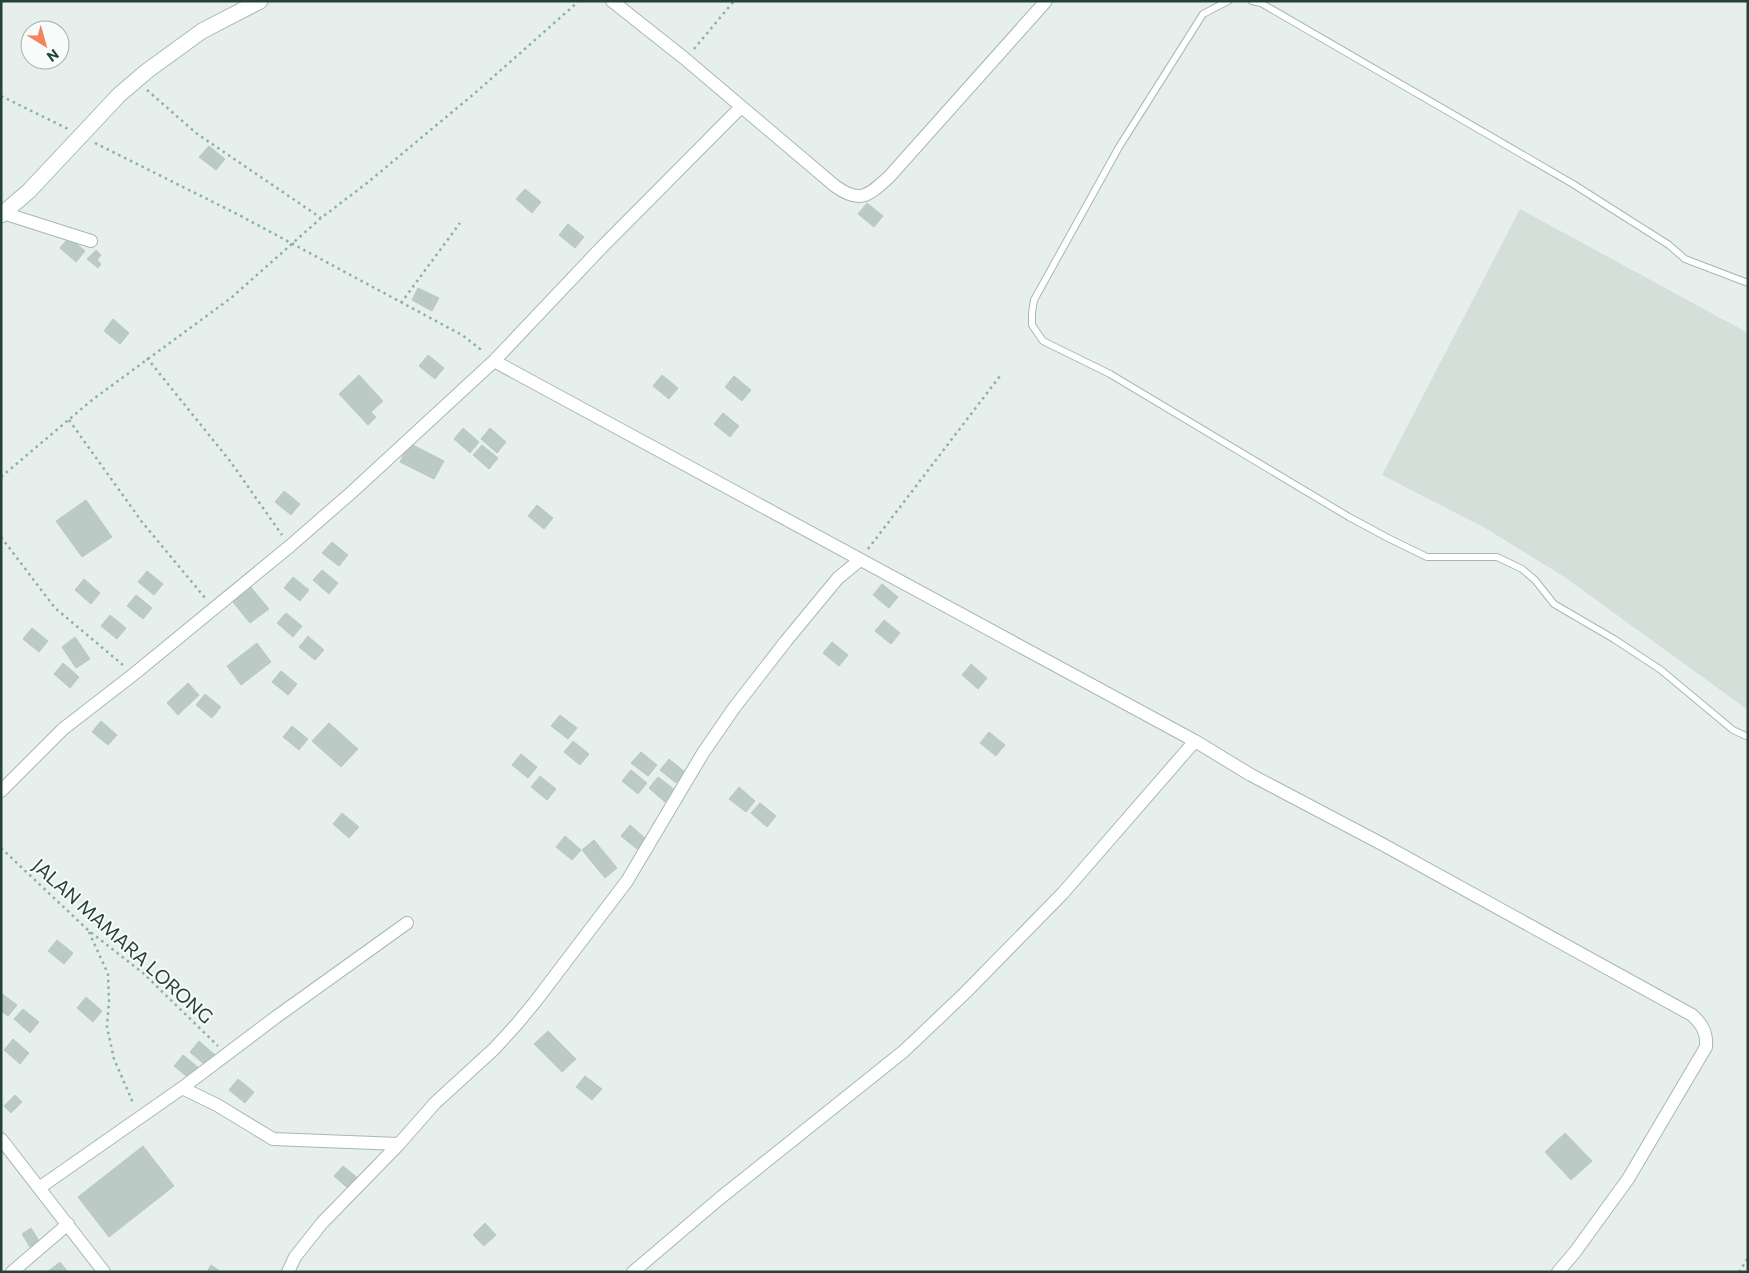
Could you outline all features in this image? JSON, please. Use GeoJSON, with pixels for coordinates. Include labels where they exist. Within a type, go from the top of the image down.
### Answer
{"type":"FeatureCollection","features":[{"type":"Feature","properties":{"kind":"street"},"geometry":{"type":"LineString","coordinates":[[2,214],[29,191],[119,95],[180,46],[202,31],[260,1]]}},
{"type":"Feature","properties":{"kind":"street"},"geometry":{"type":"LineString","coordinates":[[612,1],[684,58],[846,194],[857,196],[871,192],[889,177],[1046,1]]}},
{"type":"Feature","properties":{"kind":"street"},"geometry":{"type":"LineString","coordinates":[[1,791],[63,729],[134,674],[290,546],[352,492],[494,361],[602,247],[741,107]]}},
{"type":"Feature","properties":{"kind":"street"},"geometry":{"type":"LineString","coordinates":[[2,214],[91,241]]}},
{"type":"Feature","properties":{"kind":"street"},"geometry":{"type":"LineString","coordinates":[[494,361],[1195,741],[1251,774],[1692,1015],[1700,1023],[1707,1038],[1702,1056],[1628,1179],[1558,1272]]}},
{"type":"Feature","properties":{"kind":"street"},"geometry":{"type":"LineString","coordinates":[[288,1272],[295,1257],[322,1223],[399,1144],[435,1103],[510,1031],[535,1002],[627,881],[703,753],[734,708],[838,578],[860,560]]}},
{"type":"Feature","properties":{"kind":"street"},"geometry":{"type":"LineString","coordinates":[[633,1272],[785,1145],[904,1051],[1063,894],[1195,741]]}},
{"type":"Feature","properties":{"kind":"street"},"geometry":{"type":"LineString","coordinates":[[39,1188],[182,1088],[407,923]]}},
{"type":"Feature","properties":{"kind":"street"},"geometry":{"type":"LineString","coordinates":[[182,1088],[217,1105],[273,1139],[399,1144]]}},
{"type":"Feature","properties":{"kind":"street"},"geometry":{"type":"LineString","coordinates":[[2,1142],[104,1272]]}},
{"type":"Feature","properties":{"kind":"street"},"geometry":{"type":"LineString","coordinates":[[12,1272],[68,1224]]}},
{"type":"Feature","properties":{"kind":"lane"},"geometry":{"type":"LineString","coordinates":[[1228,1],[1203,14],[1119,147],[1034,300],[1032,325],[1043,341],[1110,374],[1349,517],[1388,538],[1427,556],[1443,558],[1497,557],[1522,569],[1535,580],[1554,604],[1614,639],[1660,670],[1733,730],[1748,738]]}},
{"type":"Feature","properties":{"kind":"lane"},"geometry":{"type":"LineString","coordinates":[[1252,1],[1261,3],[1573,184],[1669,245],[1686,260],[1748,283]]}},
{"type":"Feature","properties":{"kind":"path"},"geometry":{"type":"LineString","coordinates":[[1,477],[147,358],[230,298],[321,218],[367,183],[446,117],[579,1]]}},
{"type":"Feature","properties":{"kind":"path"},"geometry":{"type":"LineString","coordinates":[[684,58],[734,1]]}},
{"type":"Feature","properties":{"kind":"path"},"geometry":{"type":"LineString","coordinates":[[136,81],[196,132],[321,218]]}},
{"type":"Feature","properties":{"kind":"path"},"geometry":{"type":"LineString","coordinates":[[1,96],[239,215],[462,335],[494,361]]}},
{"type":"Feature","properties":{"kind":"path"},"geometry":{"type":"LineString","coordinates":[[401,303],[460,223]]}},
{"type":"Feature","properties":{"kind":"path"},"geometry":{"type":"LineString","coordinates":[[147,358],[230,461],[290,546]]}},
{"type":"Feature","properties":{"kind":"path"},"geometry":{"type":"LineString","coordinates":[[860,560],[1000,376]]}},
{"type":"Feature","properties":{"kind":"path"},"geometry":{"type":"LineString","coordinates":[[69,420],[142,522],[214,608]]}},
{"type":"Feature","properties":{"kind":"path"},"geometry":{"type":"LineString","coordinates":[[1,537],[55,608],[134,674]]}},
{"type":"Feature","properties":{"kind":"path","name":"JALAN MAMARA LORONG"},"geometry":{"type":"LineString","coordinates":[[1,848],[89,931],[143,973],[226,1054]]}},
{"type":"Feature","properties":{"kind":"path"},"geometry":{"type":"LineString","coordinates":[[89,931],[108,974],[109,1001],[107,1027],[114,1059],[132,1098],[138,1118]]}},
{"type":"Feature","properties":{"kind":"path"},"geometry":{"type":"LineString","coordinates":[[1739,1272],[1748,1258]]}},
{"type":"Feature","properties":{"kind":"shaded area"},"geometry":{"type":"Polygon","coordinates":[[[1520,209],[1748,333],[1748,710],[1563,576],[1485,528],[1382,475],[1520,209]]]}},
{"type":"Feature","properties":{"kind":"building"},"geometry":{"type":"Polygon","coordinates":[[[209,146],[225,159],[216,170],[199,157],[209,146]]]}},
{"type":"Feature","properties":{"kind":"building"},"geometry":{"type":"Polygon","coordinates":[[[525,189],[541,202],[532,213],[516,199],[525,189]]]}},
{"type":"Feature","properties":{"kind":"building"},"geometry":{"type":"Polygon","coordinates":[[[867,203],[883,216],[874,227],[858,214],[867,203]]]}},
{"type":"Feature","properties":{"kind":"building"},"geometry":{"type":"Polygon","coordinates":[[[568,224],[584,237],[575,248],[559,235],[568,224]]]}},
{"type":"Feature","properties":{"kind":"building"},"geometry":{"type":"Polygon","coordinates":[[[69,237],[85,251],[76,262],[60,248],[69,237]]]}},
{"type":"Feature","properties":{"kind":"building"},"geometry":{"type":"Polygon","coordinates":[[[96,250],[101,255],[97,260],[101,264],[98,268],[87,259],[96,250]]]}},
{"type":"Feature","properties":{"kind":"building"},"geometry":{"type":"Polygon","coordinates":[[[418,288],[439,298],[432,311],[412,300],[418,288]]]}},
{"type":"Feature","properties":{"kind":"building"},"geometry":{"type":"Polygon","coordinates":[[[113,319],[129,333],[120,344],[104,331],[113,319]]]}},
{"type":"Feature","properties":{"kind":"building"},"geometry":{"type":"Polygon","coordinates":[[[428,355],[444,368],[435,379],[419,366],[428,355]]]}},
{"type":"Feature","properties":{"kind":"building"},"geometry":{"type":"Polygon","coordinates":[[[359,375],[383,401],[371,412],[376,417],[368,425],[339,394],[359,375]]]}},
{"type":"Feature","properties":{"kind":"building"},"geometry":{"type":"Polygon","coordinates":[[[662,375],[678,388],[669,399],[653,386],[662,375]]]}},
{"type":"Feature","properties":{"kind":"building"},"geometry":{"type":"Polygon","coordinates":[[[734,376],[751,390],[742,401],[725,387],[734,376]]]}},
{"type":"Feature","properties":{"kind":"building"},"geometry":{"type":"Polygon","coordinates":[[[723,413],[739,426],[730,437],[714,424],[723,413]]]}},
{"type":"Feature","properties":{"kind":"building"},"geometry":{"type":"Polygon","coordinates":[[[463,428],[479,442],[470,453],[454,439],[463,428]]]}},
{"type":"Feature","properties":{"kind":"building"},"geometry":{"type":"Polygon","coordinates":[[[490,428],[506,442],[497,453],[481,439],[490,428]]]}},
{"type":"Feature","properties":{"kind":"building"},"geometry":{"type":"Polygon","coordinates":[[[409,443],[444,461],[434,479],[400,462],[409,443]]]}},
{"type":"Feature","properties":{"kind":"building"},"geometry":{"type":"Polygon","coordinates":[[[482,445],[498,458],[489,469],[473,455],[482,445]]]}},
{"type":"Feature","properties":{"kind":"building"},"geometry":{"type":"Polygon","coordinates":[[[284,491],[300,504],[291,515],[275,502],[284,491]]]}},
{"type":"Feature","properties":{"kind":"building"},"geometry":{"type":"Polygon","coordinates":[[[86,500],[112,537],[82,557],[56,521],[86,500]]]}},
{"type":"Feature","properties":{"kind":"building"},"geometry":{"type":"Polygon","coordinates":[[[537,505],[553,518],[544,529],[528,516],[537,505]]]}},
{"type":"Feature","properties":{"kind":"building"},"geometry":{"type":"Polygon","coordinates":[[[332,542],[348,555],[339,566],[322,553],[332,542]]]}},
{"type":"Feature","properties":{"kind":"building"},"geometry":{"type":"Polygon","coordinates":[[[322,570],[338,583],[329,594],[313,580],[322,570]]]}},
{"type":"Feature","properties":{"kind":"building"},"geometry":{"type":"Polygon","coordinates":[[[147,571],[163,584],[154,595],[138,582],[147,571]]]}},
{"type":"Feature","properties":{"kind":"building"},"geometry":{"type":"Polygon","coordinates":[[[293,577],[309,590],[300,601],[284,588],[293,577]]]}},
{"type":"Feature","properties":{"kind":"building"},"geometry":{"type":"Polygon","coordinates":[[[84,579],[100,593],[91,604],[75,590],[84,579]]]}},
{"type":"Feature","properties":{"kind":"building"},"geometry":{"type":"Polygon","coordinates":[[[882,584],[898,597],[889,608],[873,595],[882,584]]]}},
{"type":"Feature","properties":{"kind":"building"},"geometry":{"type":"Polygon","coordinates":[[[250,586],[269,609],[250,623],[232,601],[250,586]]]}},
{"type":"Feature","properties":{"kind":"building"},"geometry":{"type":"Polygon","coordinates":[[[136,595],[152,608],[143,619],[127,606],[136,595]]]}},
{"type":"Feature","properties":{"kind":"building"},"geometry":{"type":"Polygon","coordinates":[[[286,613],[302,626],[293,637],[277,623],[286,613]]]}},
{"type":"Feature","properties":{"kind":"building"},"geometry":{"type":"Polygon","coordinates":[[[110,615],[126,628],[117,639],[101,626],[110,615]]]}},
{"type":"Feature","properties":{"kind":"building"},"geometry":{"type":"Polygon","coordinates":[[[884,620],[900,633],[891,644],[875,631],[884,620]]]}},
{"type":"Feature","properties":{"kind":"building"},"geometry":{"type":"Polygon","coordinates":[[[32,628],[48,641],[39,652],[23,639],[32,628]]]}},
{"type":"Feature","properties":{"kind":"building"},"geometry":{"type":"Polygon","coordinates":[[[308,636],[324,650],[315,660],[299,647],[308,636]]]}},
{"type":"Feature","properties":{"kind":"building"},"geometry":{"type":"Polygon","coordinates":[[[75,637],[90,659],[76,668],[62,647],[75,637]]]}},
{"type":"Feature","properties":{"kind":"building"},"geometry":{"type":"Polygon","coordinates":[[[832,642],[848,655],[839,666],[823,653],[832,642]]]}},
{"type":"Feature","properties":{"kind":"building"},"geometry":{"type":"Polygon","coordinates":[[[257,643],[271,662],[241,685],[227,666],[257,643]]]}},
{"type":"Feature","properties":{"kind":"building"},"geometry":{"type":"Polygon","coordinates":[[[63,663],[79,677],[70,688],[54,674],[63,663]]]}},
{"type":"Feature","properties":{"kind":"building"},"geometry":{"type":"Polygon","coordinates":[[[971,664],[987,678],[978,689],[962,675],[971,664]]]}},
{"type":"Feature","properties":{"kind":"building"},"geometry":{"type":"Polygon","coordinates":[[[281,671],[297,684],[288,695],[272,682],[281,671]]]}},
{"type":"Feature","properties":{"kind":"building"},"geometry":{"type":"Polygon","coordinates":[[[188,683],[199,695],[178,715],[167,703],[188,683]]]}},
{"type":"Feature","properties":{"kind":"building"},"geometry":{"type":"Polygon","coordinates":[[[205,694],[221,707],[212,718],[196,705],[205,694]]]}},
{"type":"Feature","properties":{"kind":"building"},"geometry":{"type":"Polygon","coordinates":[[[560,715],[577,728],[568,739],[551,726],[560,715]]]}},
{"type":"Feature","properties":{"kind":"building"},"geometry":{"type":"Polygon","coordinates":[[[101,721],[117,735],[108,745],[92,732],[101,721]]]}},
{"type":"Feature","properties":{"kind":"building"},"geometry":{"type":"Polygon","coordinates":[[[329,723],[358,749],[341,767],[312,741],[329,723]]]}},
{"type":"Feature","properties":{"kind":"building"},"geometry":{"type":"Polygon","coordinates":[[[292,726],[308,739],[299,750],[283,737],[292,726]]]}},
{"type":"Feature","properties":{"kind":"building"},"geometry":{"type":"Polygon","coordinates":[[[989,732],[1005,745],[996,756],[980,743],[989,732]]]}},
{"type":"Feature","properties":{"kind":"building"},"geometry":{"type":"Polygon","coordinates":[[[573,741],[589,754],[580,765],[564,752],[573,741]]]}},
{"type":"Feature","properties":{"kind":"building"},"geometry":{"type":"Polygon","coordinates":[[[641,752],[657,765],[648,776],[631,763],[641,752]]]}},
{"type":"Feature","properties":{"kind":"building"},"geometry":{"type":"Polygon","coordinates":[[[521,754],[537,767],[528,778],[512,765],[521,754]]]}},
{"type":"Feature","properties":{"kind":"building"},"geometry":{"type":"Polygon","coordinates":[[[669,759],[685,772],[676,783],[660,770],[669,759]]]}},
{"type":"Feature","properties":{"kind":"building"},"geometry":{"type":"Polygon","coordinates":[[[631,770],[647,783],[638,794],[622,781],[631,770]]]}},
{"type":"Feature","properties":{"kind":"building"},"geometry":{"type":"Polygon","coordinates":[[[540,776],[556,789],[547,800],[531,787],[540,776]]]}},
{"type":"Feature","properties":{"kind":"building"},"geometry":{"type":"Polygon","coordinates":[[[658,777],[675,790],[665,802],[649,788],[658,777]]]}},
{"type":"Feature","properties":{"kind":"building"},"geometry":{"type":"Polygon","coordinates":[[[739,787],[755,801],[746,812],[729,799],[739,787]]]}},
{"type":"Feature","properties":{"kind":"building"},"geometry":{"type":"Polygon","coordinates":[[[760,803],[776,816],[767,827],[751,813],[760,803]]]}},
{"type":"Feature","properties":{"kind":"building"},"geometry":{"type":"Polygon","coordinates":[[[342,813],[359,827],[349,838],[333,824],[342,813]]]}},
{"type":"Feature","properties":{"kind":"building"},"geometry":{"type":"Polygon","coordinates":[[[630,825],[646,839],[637,849],[621,836],[630,825]]]}},
{"type":"Feature","properties":{"kind":"building"},"geometry":{"type":"Polygon","coordinates":[[[565,836],[581,850],[572,860],[556,847],[565,836]]]}},
{"type":"Feature","properties":{"kind":"building"},"geometry":{"type":"Polygon","coordinates":[[[594,840],[617,868],[605,878],[582,850],[594,840]]]}},
{"type":"Feature","properties":{"kind":"building"},"geometry":{"type":"Polygon","coordinates":[[[57,940],[73,953],[64,964],[48,951],[57,940]]]}},
{"type":"Feature","properties":{"kind":"building"},"geometry":{"type":"Polygon","coordinates":[[[1,993],[17,1005],[8,1016],[1,1011],[1,993]]]}},
{"type":"Feature","properties":{"kind":"building"},"geometry":{"type":"Polygon","coordinates":[[[86,997],[102,1011],[93,1022],[77,1008],[86,997]]]}},
{"type":"Feature","properties":{"kind":"building"},"geometry":{"type":"Polygon","coordinates":[[[23,1009],[39,1022],[30,1033],[14,1019],[23,1009]]]}},
{"type":"Feature","properties":{"kind":"building"},"geometry":{"type":"Polygon","coordinates":[[[548,1031],[576,1059],[562,1072],[534,1044],[548,1031]]]}},
{"type":"Feature","properties":{"kind":"building"},"geometry":{"type":"Polygon","coordinates":[[[13,1039],[29,1053],[20,1064],[4,1050],[13,1039]]]}},
{"type":"Feature","properties":{"kind":"building"},"geometry":{"type":"Polygon","coordinates":[[[199,1041],[215,1055],[206,1066],[190,1052],[199,1041]]]}},
{"type":"Feature","properties":{"kind":"building"},"geometry":{"type":"Polygon","coordinates":[[[183,1055],[199,1068],[190,1079],[174,1066],[183,1055]]]}},
{"type":"Feature","properties":{"kind":"building"},"geometry":{"type":"Polygon","coordinates":[[[585,1076],[602,1089],[592,1100],[576,1087],[585,1076]]]}},
{"type":"Feature","properties":{"kind":"building"},"geometry":{"type":"Polygon","coordinates":[[[238,1079],[254,1092],[245,1103],[229,1090],[238,1079]]]}},
{"type":"Feature","properties":{"kind":"building"},"geometry":{"type":"Polygon","coordinates":[[[15,1095],[22,1102],[11,1113],[4,1106],[15,1095]]]}},
{"type":"Feature","properties":{"kind":"building"},"geometry":{"type":"Polygon","coordinates":[[[1565,1133],[1592,1161],[1571,1180],[1545,1152],[1565,1133]]]}},
{"type":"Feature","properties":{"kind":"building"},"geometry":{"type":"Polygon","coordinates":[[[143,1146],[174,1186],[109,1237],[78,1197],[143,1146]]]}},
{"type":"Feature","properties":{"kind":"building"},"geometry":{"type":"Polygon","coordinates":[[[343,1166],[359,1179],[350,1190],[334,1176],[343,1166]]]}},
{"type":"Feature","properties":{"kind":"building"},"geometry":{"type":"Polygon","coordinates":[[[485,1223],[496,1235],[484,1246],[473,1235],[485,1223]]]}},
{"type":"Feature","properties":{"kind":"building"},"geometry":{"type":"Polygon","coordinates":[[[31,1228],[39,1241],[30,1247],[22,1234],[31,1228]]]}},
{"type":"Feature","properties":{"kind":"building"},"geometry":{"type":"Polygon","coordinates":[[[60,1262],[68,1272],[47,1272],[60,1262]]]}},
{"type":"Feature","properties":{"kind":"building"},"geometry":{"type":"Polygon","coordinates":[[[211,1265],[221,1272],[207,1272],[211,1265]]]}}]}
